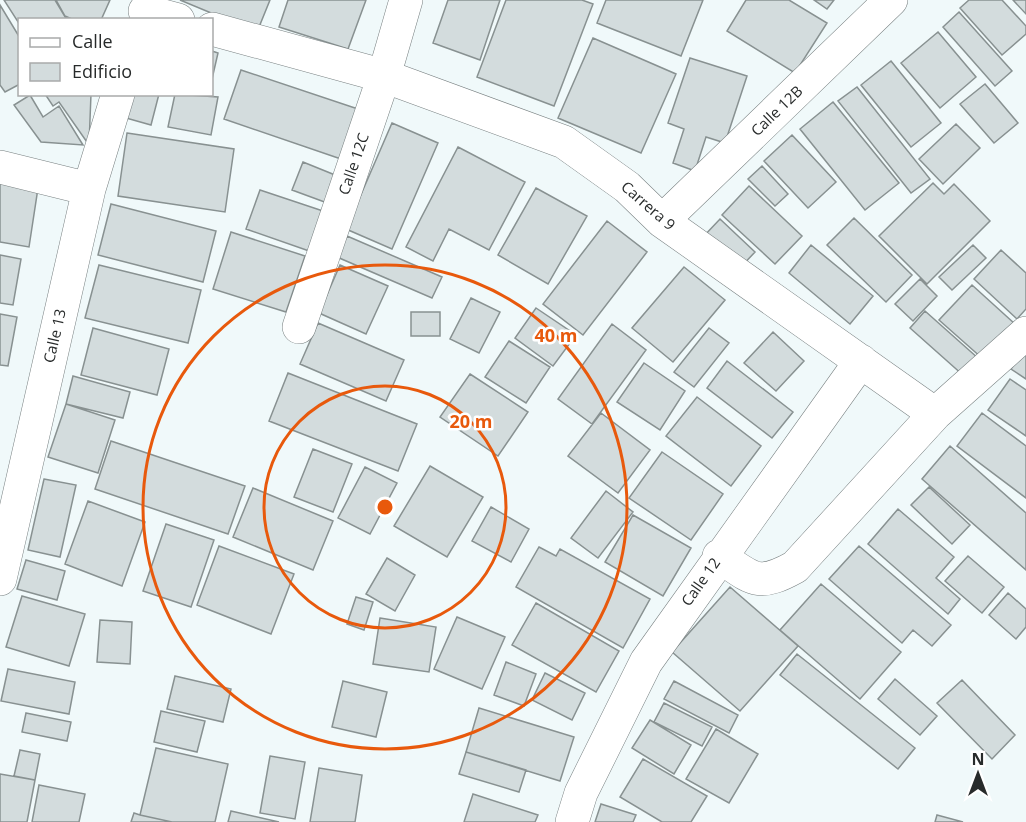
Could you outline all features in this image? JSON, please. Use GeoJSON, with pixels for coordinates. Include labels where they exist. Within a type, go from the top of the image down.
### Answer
{"type":"FeatureCollection","features":[{"type":"Feature","properties":{"kind":"street","name":"Calle 12C"},"geometry":{"type":"LineString","coordinates":[[299,327],[384,76],[406,0]]}},
{"type":"Feature","properties":{"kind":"street","name":"Calle 12B"},"geometry":{"type":"LineString","coordinates":[[662,221],[891,0]]}},
{"type":"Feature","properties":{"kind":"street"},"geometry":{"type":"LineString","coordinates":[[145,10],[171,18]]}},
{"type":"Feature","properties":{"kind":"street","name":"Carrera 9"},"geometry":{"type":"LineString","coordinates":[[213,29],[384,76],[564,142],[627,187],[662,221],[935,414]]}},
{"type":"Feature","properties":{"kind":"street","name":"Calle 13"},"geometry":{"type":"LineString","coordinates":[[0,579],[89,189],[117,96]]}},
{"type":"Feature","properties":{"kind":"street"},"geometry":{"type":"LineString","coordinates":[[0,167],[89,189]]}},
{"type":"Feature","properties":{"kind":"street"},"geometry":{"type":"LineString","coordinates":[[719,556],[752,579],[772,579],[795,567],[935,414],[1026,333]]}},
{"type":"Feature","properties":{"kind":"street","name":"Calle 12"},"geometry":{"type":"LineString","coordinates":[[573,822],[582,793],[646,662],[719,556],[861,361]]}},
{"type":"Feature","properties":{"kind":"building"},"geometry":{"type":"Polygon","coordinates":[[[4,0],[55,0],[66,18],[18,18],[18,22],[4,0]]]}},
{"type":"Feature","properties":{"kind":"building"},"geometry":{"type":"Polygon","coordinates":[[[56,0],[110,0],[102,18],[65,16],[56,0]]]}},
{"type":"Feature","properties":{"kind":"building"},"geometry":{"type":"Polygon","coordinates":[[[180,0],[270,0],[257,32],[180,0]]]}},
{"type":"Feature","properties":{"kind":"building"},"geometry":{"type":"Polygon","coordinates":[[[288,0],[366,0],[348,49],[279,27],[288,0]]]}},
{"type":"Feature","properties":{"kind":"building"},"geometry":{"type":"Polygon","coordinates":[[[448,0],[500,0],[480,60],[433,43],[448,0]]]}},
{"type":"Feature","properties":{"kind":"building"},"geometry":{"type":"Polygon","coordinates":[[[506,0],[582,0],[593,4],[554,106],[477,77],[506,0]]]}},
{"type":"Feature","properties":{"kind":"building"},"geometry":{"type":"Polygon","coordinates":[[[606,0],[703,0],[681,56],[597,23],[606,0]]]}},
{"type":"Feature","properties":{"kind":"building"},"geometry":{"type":"Polygon","coordinates":[[[746,0],[789,0],[827,23],[795,73],[727,31],[746,0]]]}},
{"type":"Feature","properties":{"kind":"building"},"geometry":{"type":"Polygon","coordinates":[[[814,0],[834,0],[827,9],[814,0]]]}},
{"type":"Feature","properties":{"kind":"building"},"geometry":{"type":"Polygon","coordinates":[[[969,0],[1002,0],[1026,26],[1026,34],[1002,55],[960,8],[969,0]]]}},
{"type":"Feature","properties":{"kind":"building"},"geometry":{"type":"Polygon","coordinates":[[[1013,0],[1026,0],[1026,14],[1013,0]]]}},
{"type":"Feature","properties":{"kind":"building"},"geometry":{"type":"Polygon","coordinates":[[[0,5],[18,35],[18,85],[5,92],[0,85],[0,5]]]}},
{"type":"Feature","properties":{"kind":"building"},"geometry":{"type":"Polygon","coordinates":[[[959,12],[1012,71],[995,86],[943,27],[959,12]]]}},
{"type":"Feature","properties":{"kind":"building"},"geometry":{"type":"Polygon","coordinates":[[[938,32],[976,77],[940,108],[901,63],[938,32]]]}},
{"type":"Feature","properties":{"kind":"building"},"geometry":{"type":"Polygon","coordinates":[[[593,38],[676,74],[641,153],[558,118],[593,38]]]}},
{"type":"Feature","properties":{"kind":"building"},"geometry":{"type":"Polygon","coordinates":[[[213,51],[218,53],[213,75],[213,51]]]}},
{"type":"Feature","properties":{"kind":"building"},"geometry":{"type":"Polygon","coordinates":[[[690,58],[747,76],[725,143],[706,137],[695,171],[673,163],[684,129],[668,123],[690,58]]]}},
{"type":"Feature","properties":{"kind":"building"},"geometry":{"type":"Polygon","coordinates":[[[891,61],[941,123],[911,147],[861,85],[891,61]]]}},
{"type":"Feature","properties":{"kind":"building"},"geometry":{"type":"Polygon","coordinates":[[[241,70],[358,109],[341,159],[224,119],[241,70]]]}},
{"type":"Feature","properties":{"kind":"building"},"geometry":{"type":"Polygon","coordinates":[[[985,84],[1018,123],[994,143],[960,104],[985,84]]]}},
{"type":"Feature","properties":{"kind":"building"},"geometry":{"type":"Polygon","coordinates":[[[857,87],[930,179],[911,193],[838,101],[857,87]]]}},
{"type":"Feature","properties":{"kind":"building"},"geometry":{"type":"Polygon","coordinates":[[[31,96],[43,117],[59,106],[83,145],[41,142],[14,105],[31,96]]]}},
{"type":"Feature","properties":{"kind":"building"},"geometry":{"type":"Polygon","coordinates":[[[46,96],[91,96],[89,145],[59,102],[53,106],[46,96]]]}},
{"type":"Feature","properties":{"kind":"building"},"geometry":{"type":"Polygon","coordinates":[[[132,96],[158,96],[151,125],[126,118],[132,96]]]}},
{"type":"Feature","properties":{"kind":"building"},"geometry":{"type":"Polygon","coordinates":[[[175,96],[218,97],[211,135],[168,127],[175,96]]]}},
{"type":"Feature","properties":{"kind":"building"},"geometry":{"type":"Polygon","coordinates":[[[833,102],[899,183],[865,210],[800,129],[833,102]]]}},
{"type":"Feature","properties":{"kind":"building"},"geometry":{"type":"Polygon","coordinates":[[[392,123],[438,143],[392,249],[346,229],[392,123]]]}},
{"type":"Feature","properties":{"kind":"building"},"geometry":{"type":"Polygon","coordinates":[[[956,124],[980,148],[943,184],[919,159],[956,124]]]}},
{"type":"Feature","properties":{"kind":"building"},"geometry":{"type":"Polygon","coordinates":[[[127,133],[234,149],[225,212],[118,196],[127,133]]]}},
{"type":"Feature","properties":{"kind":"building"},"geometry":{"type":"Polygon","coordinates":[[[792,135],[836,182],[808,208],[764,161],[792,135]]]}},
{"type":"Feature","properties":{"kind":"building"},"geometry":{"type":"Polygon","coordinates":[[[458,147],[525,182],[489,250],[449,229],[433,261],[406,247],[458,147]]]}},
{"type":"Feature","properties":{"kind":"building"},"geometry":{"type":"Polygon","coordinates":[[[303,162],[340,177],[330,204],[292,190],[303,162]]]}},
{"type":"Feature","properties":{"kind":"building"},"geometry":{"type":"Polygon","coordinates":[[[762,166],[788,194],[775,206],[748,179],[762,166]]]}},
{"type":"Feature","properties":{"kind":"building"},"geometry":{"type":"Polygon","coordinates":[[[0,182],[38,188],[29,247],[0,242],[0,182]]]}},
{"type":"Feature","properties":{"kind":"building"},"geometry":{"type":"Polygon","coordinates":[[[933,183],[944,194],[954,184],[990,221],[927,284],[879,236],[933,183]]]}},
{"type":"Feature","properties":{"kind":"building"},"geometry":{"type":"Polygon","coordinates":[[[749,186],[802,236],[775,264],[722,215],[749,186]]]}},
{"type":"Feature","properties":{"kind":"building"},"geometry":{"type":"Polygon","coordinates":[[[536,188],[587,216],[548,284],[498,255],[536,188]]]}},
{"type":"Feature","properties":{"kind":"building"},"geometry":{"type":"Polygon","coordinates":[[[260,190],[326,212],[312,252],[246,229],[260,190]]]}},
{"type":"Feature","properties":{"kind":"building"},"geometry":{"type":"Polygon","coordinates":[[[111,204],[216,231],[203,282],[98,255],[111,204]]]}},
{"type":"Feature","properties":{"kind":"building"},"geometry":{"type":"Polygon","coordinates":[[[854,218],[912,275],[886,302],[827,245],[854,218]]]}},
{"type":"Feature","properties":{"kind":"building"},"geometry":{"type":"Polygon","coordinates":[[[720,219],[755,252],[738,270],[703,237],[720,219]]]}},
{"type":"Feature","properties":{"kind":"building"},"geometry":{"type":"Polygon","coordinates":[[[607,221],[647,252],[583,335],[543,304],[607,221]]]}},
{"type":"Feature","properties":{"kind":"building"},"geometry":{"type":"Polygon","coordinates":[[[231,232],[305,256],[286,312],[213,289],[231,232]]]}},
{"type":"Feature","properties":{"kind":"building"},"geometry":{"type":"Polygon","coordinates":[[[347,236],[442,277],[432,298],[337,257],[347,236]]]}},
{"type":"Feature","properties":{"kind":"building"},"geometry":{"type":"Polygon","coordinates":[[[811,245],[873,296],[850,324],[789,273],[811,245]]]}},
{"type":"Feature","properties":{"kind":"building"},"geometry":{"type":"Polygon","coordinates":[[[973,245],[986,258],[952,290],[939,277],[973,245]]]}},
{"type":"Feature","properties":{"kind":"building"},"geometry":{"type":"Polygon","coordinates":[[[1001,250],[1026,273],[1026,309],[1017,319],[974,279],[1001,250]]]}},
{"type":"Feature","properties":{"kind":"building"},"geometry":{"type":"Polygon","coordinates":[[[0,255],[21,259],[13,305],[0,303],[0,255]]]}},
{"type":"Feature","properties":{"kind":"building"},"geometry":{"type":"Polygon","coordinates":[[[99,265],[201,290],[188,343],[85,318],[99,265]]]}},
{"type":"Feature","properties":{"kind":"building"},"geometry":{"type":"Polygon","coordinates":[[[340,265],[388,286],[366,334],[319,313],[340,265]]]}},
{"type":"Feature","properties":{"kind":"building"},"geometry":{"type":"Polygon","coordinates":[[[684,267],[725,300],[673,362],[632,328],[684,267]]]}},
{"type":"Feature","properties":{"kind":"building"},"geometry":{"type":"Polygon","coordinates":[[[920,279],[937,296],[913,321],[895,304],[920,279]]]}},
{"type":"Feature","properties":{"kind":"building"},"geometry":{"type":"Polygon","coordinates":[[[972,285],[1015,324],[983,359],[939,320],[972,285]]]}},
{"type":"Feature","properties":{"kind":"building"},"geometry":{"type":"Polygon","coordinates":[[[471,298],[500,312],[479,353],[450,339],[471,298]]]}},
{"type":"Feature","properties":{"kind":"building"},"geometry":{"type":"Polygon","coordinates":[[[536,308],[576,335],[553,366],[515,338],[536,308]]]}},
{"type":"Feature","properties":{"kind":"building"},"geometry":{"type":"Polygon","coordinates":[[[925,311],[979,359],[964,376],[910,328],[925,311]]]}},
{"type":"Feature","properties":{"kind":"building"},"geometry":{"type":"Polygon","coordinates":[[[411,312],[440,312],[440,336],[411,336],[411,312]]]}},
{"type":"Feature","properties":{"kind":"building"},"geometry":{"type":"Polygon","coordinates":[[[0,314],[17,317],[8,366],[0,365],[0,314]]]}},
{"type":"Feature","properties":{"kind":"building"},"geometry":{"type":"Polygon","coordinates":[[[318,323],[404,360],[386,401],[300,364],[318,323]]]}},
{"type":"Feature","properties":{"kind":"building"},"geometry":{"type":"Polygon","coordinates":[[[612,324],[646,350],[592,424],[558,399],[612,324]]]}},
{"type":"Feature","properties":{"kind":"building"},"geometry":{"type":"Polygon","coordinates":[[[93,328],[169,349],[157,395],[81,375],[93,328]]]}},
{"type":"Feature","properties":{"kind":"building"},"geometry":{"type":"Polygon","coordinates":[[[709,328],[729,343],[694,387],[674,372],[709,328]]]}},
{"type":"Feature","properties":{"kind":"building"},"geometry":{"type":"Polygon","coordinates":[[[773,332],[804,361],[776,391],[744,363],[773,332]]]}},
{"type":"Feature","properties":{"kind":"building"},"geometry":{"type":"Polygon","coordinates":[[[509,341],[550,367],[526,403],[485,377],[509,341]]]}},
{"type":"Feature","properties":{"kind":"building"},"geometry":{"type":"Polygon","coordinates":[[[1026,347],[1026,379],[1011,369],[1026,347]]]}},
{"type":"Feature","properties":{"kind":"building"},"geometry":{"type":"Polygon","coordinates":[[[727,361],[793,412],[772,438],[707,388],[727,361]]]}},
{"type":"Feature","properties":{"kind":"building"},"geometry":{"type":"Polygon","coordinates":[[[644,363],[685,391],[660,430],[617,402],[644,363]]]}},
{"type":"Feature","properties":{"kind":"building"},"geometry":{"type":"Polygon","coordinates":[[[288,373],[417,424],[398,471],[269,421],[288,373]]]}},
{"type":"Feature","properties":{"kind":"building"},"geometry":{"type":"Polygon","coordinates":[[[470,374],[528,412],[498,456],[440,417],[470,374]]]}},
{"type":"Feature","properties":{"kind":"building"},"geometry":{"type":"Polygon","coordinates":[[[73,376],[130,392],[123,418],[66,404],[73,376]]]}},
{"type":"Feature","properties":{"kind":"building"},"geometry":{"type":"Polygon","coordinates":[[[1010,379],[1026,390],[1026,436],[988,410],[1010,379]]]}},
{"type":"Feature","properties":{"kind":"building"},"geometry":{"type":"Polygon","coordinates":[[[697,397],[761,446],[731,486],[666,436],[697,397]]]}},
{"type":"Feature","properties":{"kind":"building"},"geometry":{"type":"Polygon","coordinates":[[[66,404],[115,420],[98,473],[48,457],[66,404]]]}},
{"type":"Feature","properties":{"kind":"building"},"geometry":{"type":"Polygon","coordinates":[[[601,413],[650,450],[618,493],[568,456],[601,413]]]}},
{"type":"Feature","properties":{"kind":"building"},"geometry":{"type":"Polygon","coordinates":[[[982,413],[1026,446],[1026,498],[957,446],[982,413]]]}},
{"type":"Feature","properties":{"kind":"building"},"geometry":{"type":"Polygon","coordinates":[[[111,441],[245,486],[228,534],[95,489],[111,441]]]}},
{"type":"Feature","properties":{"kind":"building"},"geometry":{"type":"Polygon","coordinates":[[[950,446],[1026,513],[1026,570],[922,479],[950,446]]]}},
{"type":"Feature","properties":{"kind":"building"},"geometry":{"type":"Polygon","coordinates":[[[313,449],[352,464],[333,512],[294,497],[313,449]]]}},
{"type":"Feature","properties":{"kind":"building"},"geometry":{"type":"Polygon","coordinates":[[[662,452],[723,494],[691,540],[629,498],[662,452]]]}},
{"type":"Feature","properties":{"kind":"building"},"geometry":{"type":"Polygon","coordinates":[[[430,466],[483,497],[447,557],[394,526],[430,466]]]}},
{"type":"Feature","properties":{"kind":"building"},"geometry":{"type":"Polygon","coordinates":[[[365,467],[397,483],[370,534],[338,518],[365,467]]]}},
{"type":"Feature","properties":{"kind":"building"},"geometry":{"type":"Polygon","coordinates":[[[44,479],[76,485],[60,557],[28,550],[44,479]]]}},
{"type":"Feature","properties":{"kind":"building"},"geometry":{"type":"Polygon","coordinates":[[[929,487],[970,525],[952,544],[911,505],[929,487]]]}},
{"type":"Feature","properties":{"kind":"building"},"geometry":{"type":"Polygon","coordinates":[[[253,488],[333,521],[313,570],[233,537],[253,488]]]}},
{"type":"Feature","properties":{"kind":"building"},"geometry":{"type":"Polygon","coordinates":[[[606,491],[633,512],[598,558],[571,538],[606,491]]]}},
{"type":"Feature","properties":{"kind":"building"},"geometry":{"type":"Polygon","coordinates":[[[88,501],[145,522],[122,586],[65,564],[88,501]]]}},
{"type":"Feature","properties":{"kind":"building"},"geometry":{"type":"Polygon","coordinates":[[[491,507],[529,529],[511,562],[472,541],[491,507]]]}},
{"type":"Feature","properties":{"kind":"building"},"geometry":{"type":"Polygon","coordinates":[[[898,509],[954,557],[936,578],[960,599],[948,614],[868,544],[898,509]]]}},
{"type":"Feature","properties":{"kind":"building"},"geometry":{"type":"Polygon","coordinates":[[[633,515],[691,548],[663,596],[605,562],[633,515]]]}},
{"type":"Feature","properties":{"kind":"building"},"geometry":{"type":"Polygon","coordinates":[[[166,524],[214,540],[191,607],[143,591],[166,524]]]}},
{"type":"Feature","properties":{"kind":"building"},"geometry":{"type":"Polygon","coordinates":[[[219,546],[294,574],[271,634],[197,605],[219,546]]]}},
{"type":"Feature","properties":{"kind":"building"},"geometry":{"type":"Polygon","coordinates":[[[859,546],[951,625],[932,646],[913,630],[902,643],[829,579],[859,546]]]}},
{"type":"Feature","properties":{"kind":"building"},"geometry":{"type":"Polygon","coordinates":[[[539,547],[556,556],[560,549],[650,599],[623,648],[516,587],[539,547]]]}},
{"type":"Feature","properties":{"kind":"building"},"geometry":{"type":"Polygon","coordinates":[[[968,556],[1004,587],[982,613],[945,581],[968,556]]]}},
{"type":"Feature","properties":{"kind":"building"},"geometry":{"type":"Polygon","coordinates":[[[387,558],[415,575],[395,611],[366,594],[387,558]]]}},
{"type":"Feature","properties":{"kind":"building"},"geometry":{"type":"Polygon","coordinates":[[[26,560],[65,571],[57,600],[17,589],[26,560]]]}},
{"type":"Feature","properties":{"kind":"building"},"geometry":{"type":"Polygon","coordinates":[[[821,584],[901,652],[860,699],[780,630],[821,584]]]}},
{"type":"Feature","properties":{"kind":"building"},"geometry":{"type":"Polygon","coordinates":[[[730,587],[798,646],[740,711],[672,652],[730,587]]]}},
{"type":"Feature","properties":{"kind":"building"},"geometry":{"type":"Polygon","coordinates":[[[1008,593],[1026,609],[1026,627],[1016,639],[989,615],[1008,593]]]}},
{"type":"Feature","properties":{"kind":"building"},"geometry":{"type":"Polygon","coordinates":[[[22,596],[85,614],[69,666],[6,647],[22,596]]]}},
{"type":"Feature","properties":{"kind":"building"},"geometry":{"type":"Polygon","coordinates":[[[356,597],[373,602],[364,630],[347,624],[356,597]]]}},
{"type":"Feature","properties":{"kind":"building"},"geometry":{"type":"Polygon","coordinates":[[[536,603],[619,651],[596,692],[512,645],[536,603]]]}},
{"type":"Feature","properties":{"kind":"building"},"geometry":{"type":"Polygon","coordinates":[[[457,617],[505,637],[482,689],[434,669],[457,617]]]}},
{"type":"Feature","properties":{"kind":"building"},"geometry":{"type":"Polygon","coordinates":[[[380,618],[436,627],[429,672],[373,664],[380,618]]]}},
{"type":"Feature","properties":{"kind":"building"},"geometry":{"type":"Polygon","coordinates":[[[100,620],[132,622],[130,664],[97,662],[100,620]]]}},
{"type":"Feature","properties":{"kind":"building"},"geometry":{"type":"Polygon","coordinates":[[[797,654],[915,748],[898,769],[780,675],[797,654]]]}},
{"type":"Feature","properties":{"kind":"building"},"geometry":{"type":"Polygon","coordinates":[[[506,662],[536,674],[524,706],[494,695],[506,662]]]}},
{"type":"Feature","properties":{"kind":"building"},"geometry":{"type":"Polygon","coordinates":[[[8,669],[75,682],[69,714],[1,701],[8,669]]]}},
{"type":"Feature","properties":{"kind":"building"},"geometry":{"type":"Polygon","coordinates":[[[545,673],[585,693],[572,720],[532,700],[545,673]]]}},
{"type":"Feature","properties":{"kind":"building"},"geometry":{"type":"Polygon","coordinates":[[[175,676],[231,689],[223,722],[167,709],[175,676]]]}},
{"type":"Feature","properties":{"kind":"building"},"geometry":{"type":"Polygon","coordinates":[[[895,679],[937,716],[920,735],[878,699],[895,679]]]}},
{"type":"Feature","properties":{"kind":"building"},"geometry":{"type":"Polygon","coordinates":[[[962,680],[1015,735],[992,759],[937,703],[962,680]]]}},
{"type":"Feature","properties":{"kind":"building"},"geometry":{"type":"Polygon","coordinates":[[[343,681],[387,692],[376,737],[332,727],[343,681]]]}},
{"type":"Feature","properties":{"kind":"building"},"geometry":{"type":"Polygon","coordinates":[[[674,681],[738,715],[729,733],[664,699],[674,681]]]}},
{"type":"Feature","properties":{"kind":"building"},"geometry":{"type":"Polygon","coordinates":[[[664,703],[712,727],[702,746],[654,722],[664,703]]]}},
{"type":"Feature","properties":{"kind":"building"},"geometry":{"type":"Polygon","coordinates":[[[479,708],[574,737],[560,781],[466,752],[479,708]]]}},
{"type":"Feature","properties":{"kind":"building"},"geometry":{"type":"Polygon","coordinates":[[[161,711],[205,721],[197,752],[154,742],[161,711]]]}},
{"type":"Feature","properties":{"kind":"building"},"geometry":{"type":"Polygon","coordinates":[[[26,713],[71,722],[67,741],[22,732],[26,713]]]}},
{"type":"Feature","properties":{"kind":"building"},"geometry":{"type":"Polygon","coordinates":[[[650,720],[691,745],[674,774],[632,748],[650,720]]]}},
{"type":"Feature","properties":{"kind":"building"},"geometry":{"type":"Polygon","coordinates":[[[716,729],[758,754],[729,803],[686,779],[716,729]]]}},
{"type":"Feature","properties":{"kind":"building"},"geometry":{"type":"Polygon","coordinates":[[[156,748],[228,764],[215,822],[172,822],[140,815],[156,748]]]}},
{"type":"Feature","properties":{"kind":"building"},"geometry":{"type":"Polygon","coordinates":[[[20,750],[40,754],[35,780],[14,776],[20,750]]]}},
{"type":"Feature","properties":{"kind":"building"},"geometry":{"type":"Polygon","coordinates":[[[466,752],[526,770],[519,792],[459,774],[466,752]]]}},
{"type":"Feature","properties":{"kind":"building"},"geometry":{"type":"Polygon","coordinates":[[[270,756],[305,762],[295,819],[260,813],[270,756]]]}},
{"type":"Feature","properties":{"kind":"building"},"geometry":{"type":"Polygon","coordinates":[[[643,759],[707,796],[691,822],[662,822],[620,797],[643,759]]]}},
{"type":"Feature","properties":{"kind":"building"},"geometry":{"type":"Polygon","coordinates":[[[319,768],[362,775],[355,822],[310,822],[319,768]]]}},
{"type":"Feature","properties":{"kind":"building"},"geometry":{"type":"Polygon","coordinates":[[[0,774],[35,780],[27,822],[0,822],[0,774]]]}},
{"type":"Feature","properties":{"kind":"building"},"geometry":{"type":"Polygon","coordinates":[[[39,785],[85,794],[79,822],[32,822],[39,785]]]}},
{"type":"Feature","properties":{"kind":"building"},"geometry":{"type":"Polygon","coordinates":[[[473,794],[538,815],[535,822],[464,822],[473,794]]]}},
{"type":"Feature","properties":{"kind":"building"},"geometry":{"type":"Polygon","coordinates":[[[601,804],[636,815],[633,822],[595,822],[601,804]]]}},
{"type":"Feature","properties":{"kind":"building"},"geometry":{"type":"Polygon","coordinates":[[[231,811],[279,822],[228,822],[231,811]]]}},
{"type":"Feature","properties":{"kind":"building"},"geometry":{"type":"Polygon","coordinates":[[[134,813],[140,815],[172,822],[131,822],[134,813]]]}},
{"type":"Feature","properties":{"kind":"building"},"geometry":{"type":"Polygon","coordinates":[[[937,815],[963,822],[935,822],[937,815]]]}}]}
